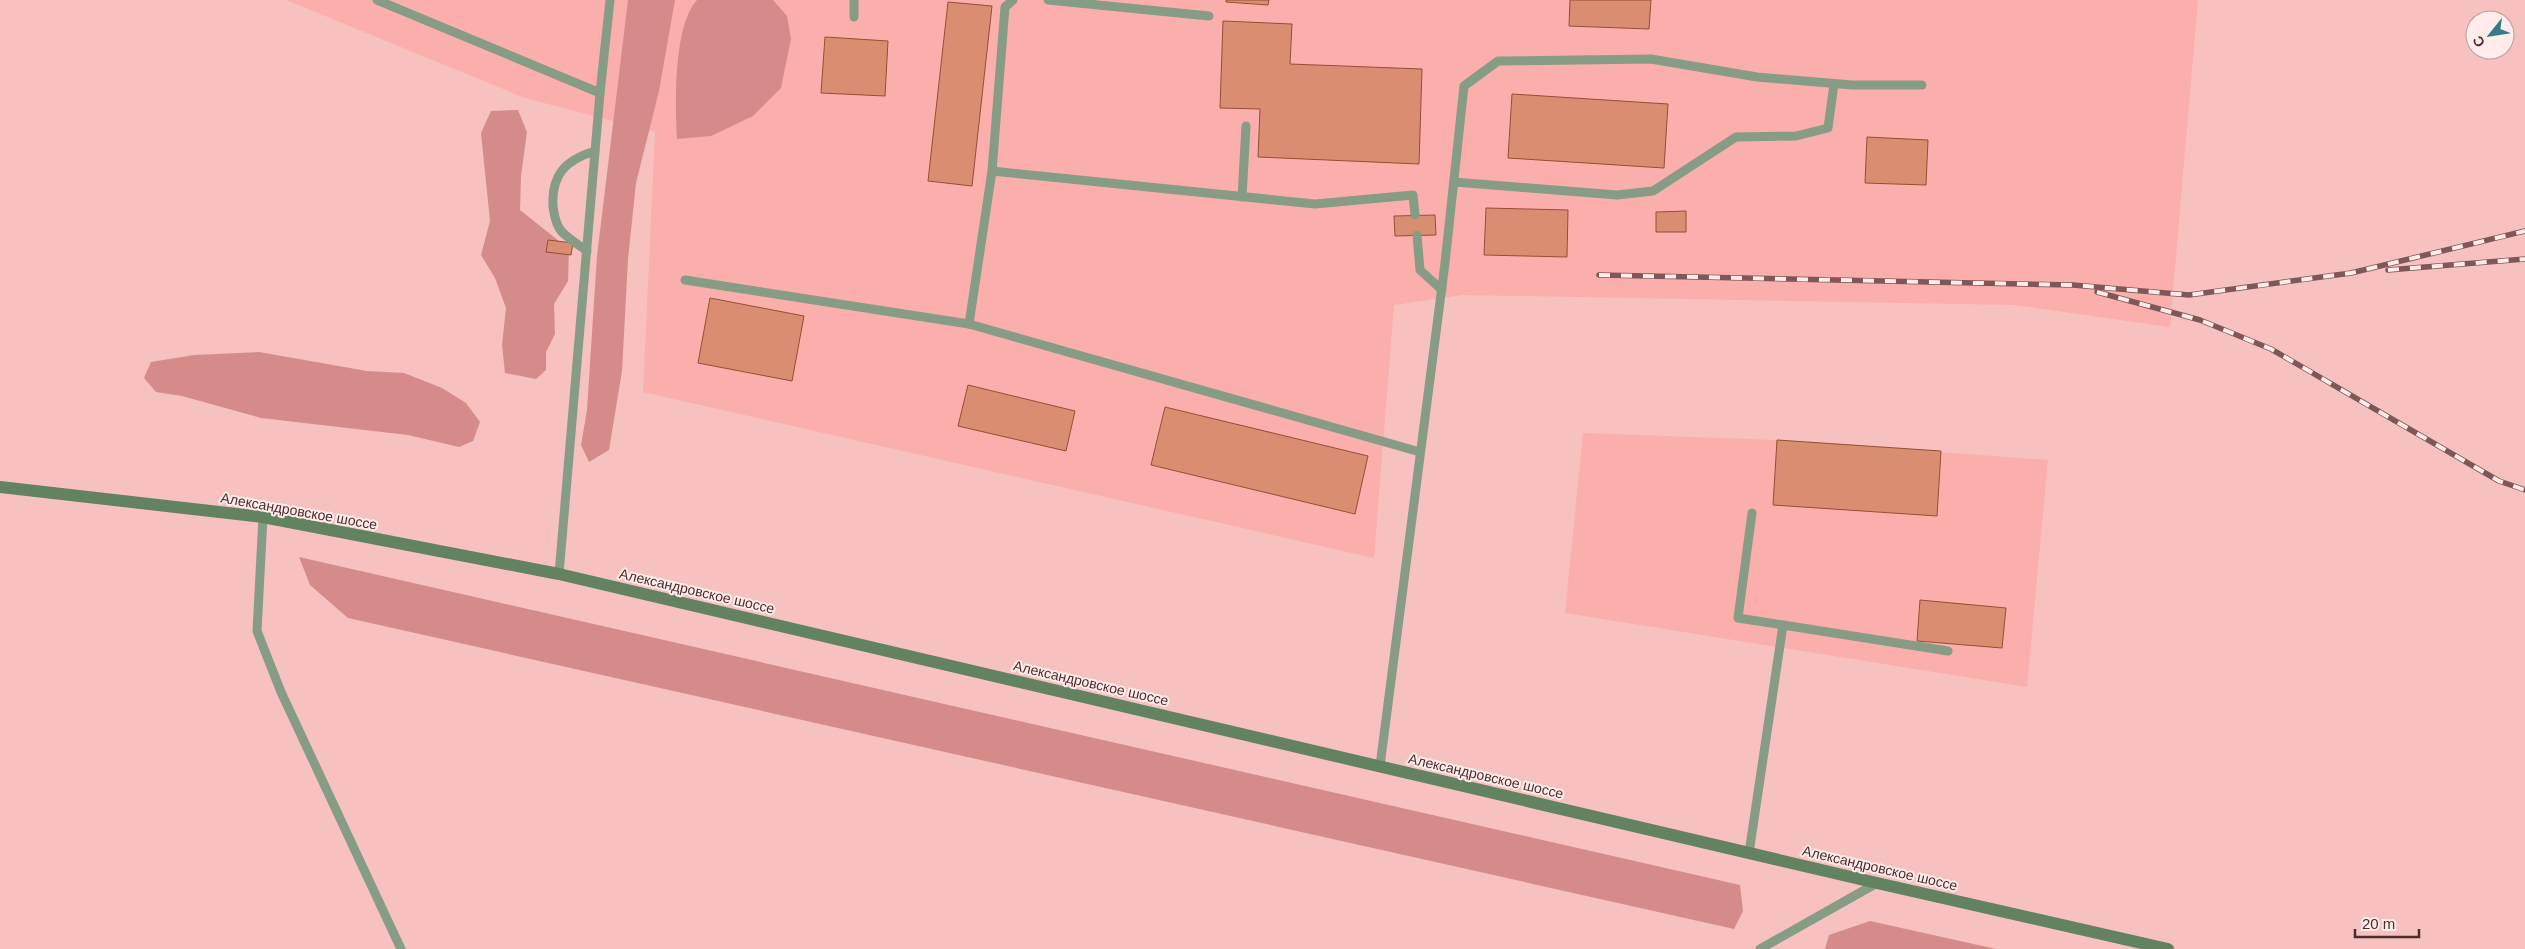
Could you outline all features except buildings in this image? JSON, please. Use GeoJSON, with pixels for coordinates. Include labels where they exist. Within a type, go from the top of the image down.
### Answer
{"type":"FeatureCollection","features":[{"type":"Feature","properties":{"kind":"main road","name":"Александровское шоссе"},"geometry":{"type":"LineString","coordinates":[[0,486],[263,517],[559,574],[1877,883],[2168,949]]}},
{"type":"Feature","properties":{"kind":"lane"},"geometry":{"type":"LineString","coordinates":[[377,0],[600,92]]}},
{"type":"Feature","properties":{"kind":"lane"},"geometry":{"type":"LineString","coordinates":[[559,574],[600,92],[610,0]]}},
{"type":"Feature","properties":{"kind":"lane"},"geometry":{"type":"LineString","coordinates":[[854,0],[854,17]]}},
{"type":"Feature","properties":{"kind":"lane"},"geometry":{"type":"LineString","coordinates":[[969,324],[992,171],[1004,7],[1013,0]]}},
{"type":"Feature","properties":{"kind":"lane"},"geometry":{"type":"LineString","coordinates":[[1048,0],[1210,16]]}},
{"type":"Feature","properties":{"kind":"lane"},"geometry":{"type":"LineString","coordinates":[[1380,766],[1442,290],[1464,86],[1498,61],[1651,58],[1757,77],[1834,84],[1922,85]]}},
{"type":"Feature","properties":{"kind":"lane"},"geometry":{"type":"LineString","coordinates":[[1454,182],[1617,195],[1653,190],[1736,137],[1796,136],[1828,128],[1834,84]]}},
{"type":"Feature","properties":{"kind":"lane"},"geometry":{"type":"LineString","coordinates":[[1242,197],[1246,126]]}},
{"type":"Feature","properties":{"kind":"lane"},"geometry":{"type":"LineString","coordinates":[[587,251],[560,231],[553,212],[552,194],[558,174],[576,157],[595,151]]}},
{"type":"Feature","properties":{"kind":"lane"},"geometry":{"type":"LineString","coordinates":[[992,171],[1315,204],[1413,195],[1415,215]]}},
{"type":"Feature","properties":{"kind":"lane"},"geometry":{"type":"LineString","coordinates":[[1417,235],[1420,270],[1442,290]]}},
{"type":"Feature","properties":{"kind":"lane"},"geometry":{"type":"LineString","coordinates":[[685,280],[969,324],[1420,452]]}},
{"type":"Feature","properties":{"kind":"lane"},"geometry":{"type":"LineString","coordinates":[[1752,513],[1738,618],[1948,651]]}},
{"type":"Feature","properties":{"kind":"lane"},"geometry":{"type":"LineString","coordinates":[[263,517],[256,631],[282,692],[401,949]]}},
{"type":"Feature","properties":{"kind":"lane"},"geometry":{"type":"LineString","coordinates":[[1749,853],[1783,625]]}},
{"type":"Feature","properties":{"kind":"lane"},"geometry":{"type":"LineString","coordinates":[[1760,949],[1877,883]]}},
{"type":"Feature","properties":{"kind":"shaded area"},"geometry":{"type":"Polygon","coordinates":[[[286,0],[2198,0],[2170,327],[2014,305],[1463,295],[1394,305],[1374,558],[643,392],[655,132],[525,98],[286,0]]]}},
{"type":"Feature","properties":{"kind":"shaded area"},"geometry":{"type":"Polygon","coordinates":[[[628,0],[675,0],[659,91],[636,183],[628,259],[622,371],[609,450],[589,462],[581,445],[587,410],[597,256],[628,0]]]}},
{"type":"Feature","properties":{"kind":"shaded area"},"geometry":{"type":"Polygon","coordinates":[[[697,0],[773,0],[787,16],[791,39],[781,88],[753,116],[711,136],[677,139],[677,66],[683,28],[689,12],[697,0]]]}},
{"type":"Feature","properties":{"kind":"shaded area"},"geometry":{"type":"Polygon","coordinates":[[[518,110],[527,132],[521,176],[520,210],[569,249],[568,281],[554,304],[555,334],[546,352],[546,370],[536,379],[505,373],[502,345],[506,308],[495,278],[481,255],[490,221],[481,133],[491,111],[518,110]]]}},
{"type":"Feature","properties":{"kind":"shaded area"},"geometry":{"type":"Polygon","coordinates":[[[259,352],[367,371],[404,373],[442,388],[466,403],[480,422],[473,441],[459,447],[408,435],[261,418],[182,396],[156,392],[144,378],[151,362],[194,355],[259,352]]]}},
{"type":"Feature","properties":{"kind":"shaded area"},"geometry":{"type":"Polygon","coordinates":[[[1583,433],[1777,440],[2048,460],[2027,687],[1565,613],[1583,433]]]}},
{"type":"Feature","properties":{"kind":"shaded area"},"geometry":{"type":"Polygon","coordinates":[[[299,557],[1740,885],[1743,911],[1734,929],[348,618],[310,585],[299,557]]]}},
{"type":"Feature","properties":{"kind":"shaded area"},"geometry":{"type":"Polygon","coordinates":[[[1870,921],[1996,949],[1825,949],[1829,935],[1870,921]]]}},
{"type":"Feature","properties":{"kind":"railway"},"geometry":{"type":"LineString","coordinates":[[1599,275],[2073,285],[2189,295],[2351,273],[2525,231]]}},
{"type":"Feature","properties":{"kind":"railway"},"geometry":{"type":"LineString","coordinates":[[2388,270],[2525,259]]}},
{"type":"Feature","properties":{"kind":"railway"},"geometry":{"type":"LineString","coordinates":[[2097,292],[2200,320],[2271,349],[2499,481],[2525,490]]}}]}
